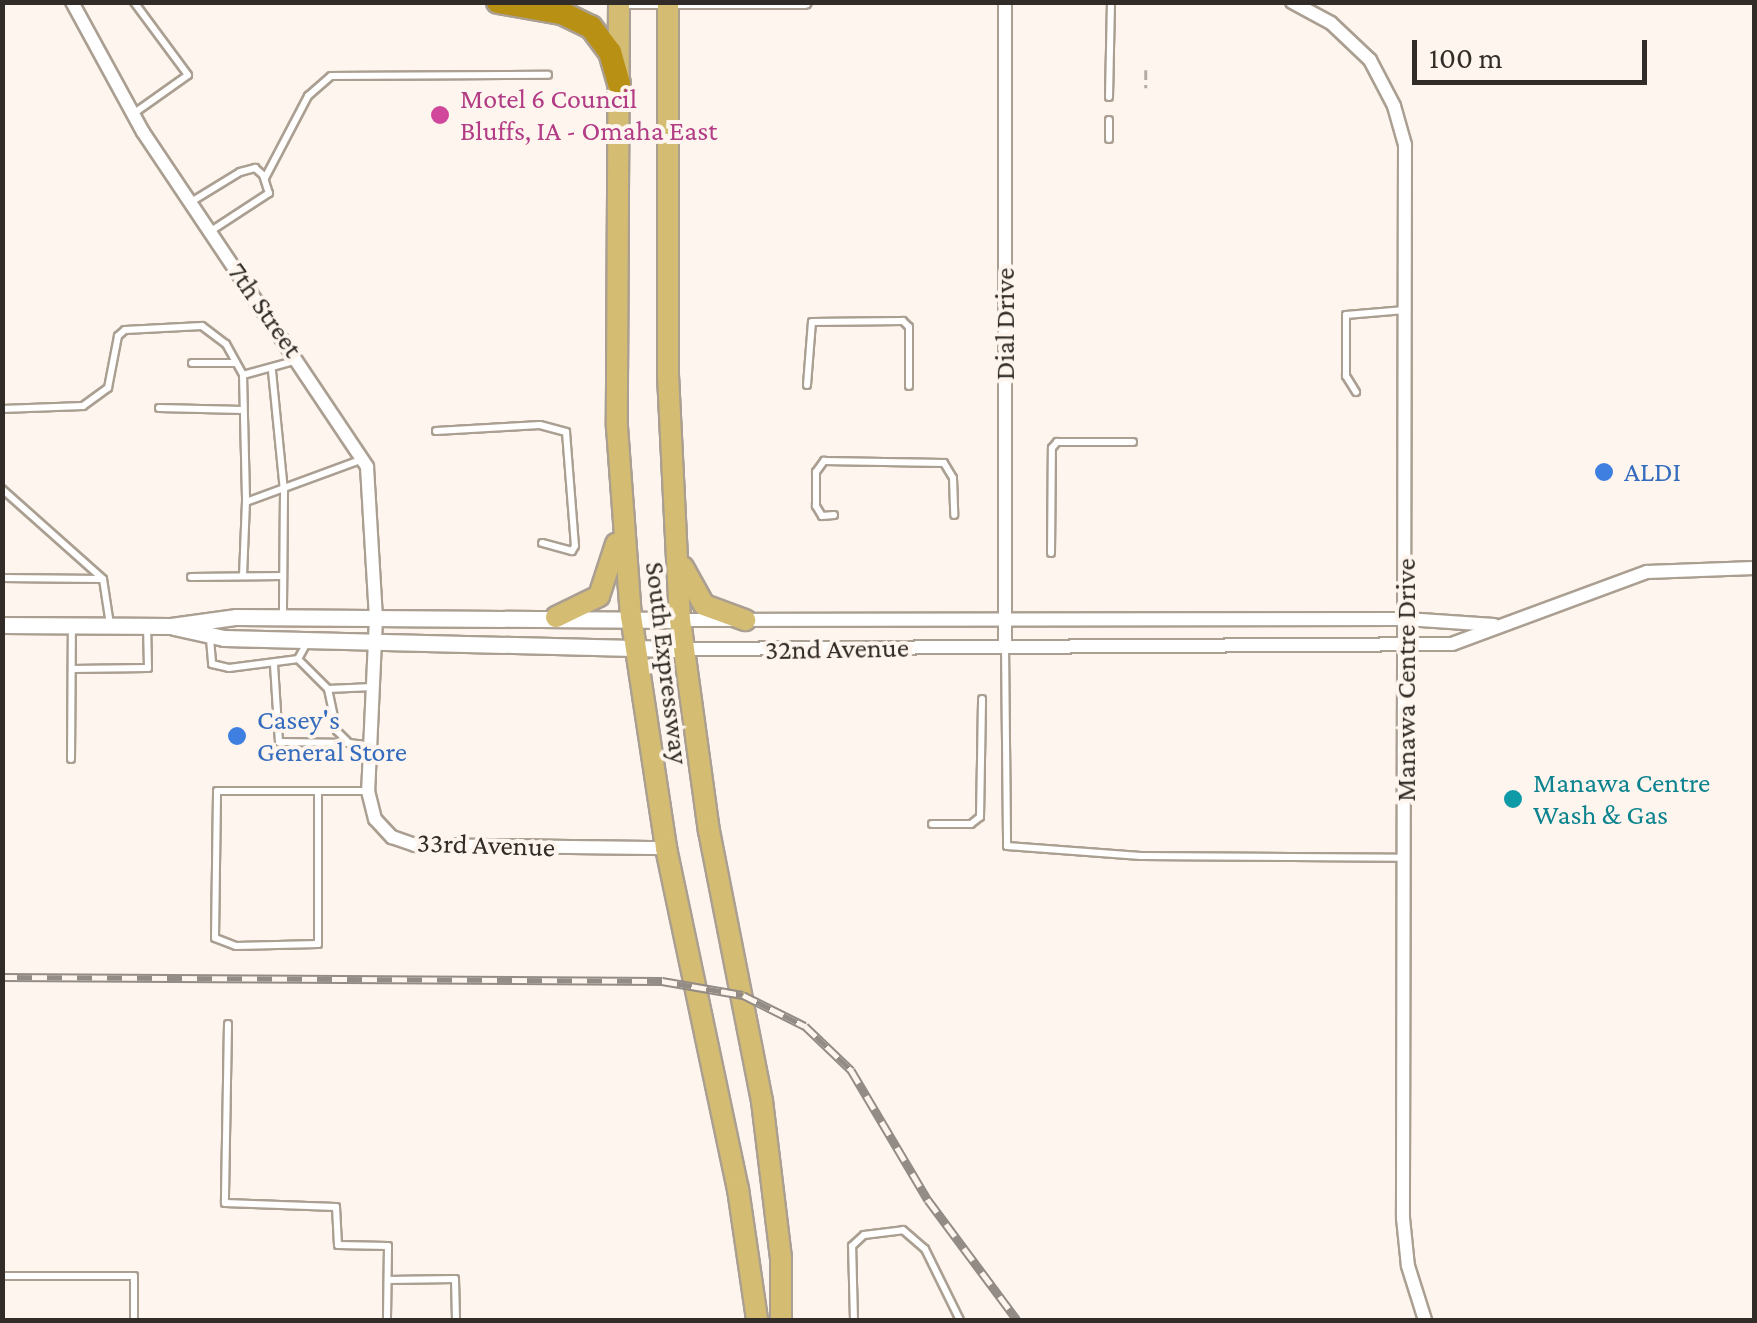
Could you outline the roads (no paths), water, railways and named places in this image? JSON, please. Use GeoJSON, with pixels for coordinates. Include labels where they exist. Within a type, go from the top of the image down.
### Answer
{"type":"FeatureCollection","features":[{"type":"Feature","properties":{"kind":"highway"},"geometry":{"type":"LineString","coordinates":[[498,2],[562,13],[591,27],[610,52],[619,84]]}},
{"type":"Feature","properties":{"kind":"main road","name":"South Expressway"},"geometry":{"type":"LineString","coordinates":[[619,2],[615,297],[622,507],[631,616],[666,848],[738,1190],[757,1320]]}},
{"type":"Feature","properties":{"kind":"main road","name":"South Expressway"},"geometry":{"type":"LineString","coordinates":[[668,5],[674,533],[680,620],[709,831],[762,1100],[781,1258],[782,1320]]}},
{"type":"Feature","properties":{"kind":"main road"},"geometry":{"type":"LineString","coordinates":[[556,616],[591,603],[606,587],[622,507]]}},
{"type":"Feature","properties":{"kind":"main road"},"geometry":{"type":"LineString","coordinates":[[674,533],[695,596],[745,620]]}},
{"type":"Feature","properties":{"kind":"street","name":"7th Street"},"geometry":{"type":"LineString","coordinates":[[72,2],[132,114],[364,458],[371,480],[374,642]]}},
{"type":"Feature","properties":{"kind":"street"},"geometry":{"type":"LineString","coordinates":[[619,2],[804,2]]}},
{"type":"Feature","properties":{"kind":"street","name":"Dial Drive"},"geometry":{"type":"LineString","coordinates":[[1004,645],[1005,2]]}},
{"type":"Feature","properties":{"kind":"street","name":"Manawa Centre Drive"},"geometry":{"type":"LineString","coordinates":[[1292,2],[1332,22],[1360,48],[1388,92],[1405,145],[1403,1218],[1425,1320]]}},
{"type":"Feature","properties":{"kind":"street","name":"32nd Avenue"},"geometry":{"type":"LineString","coordinates":[[2,626],[147,625],[308,640],[634,644],[684,649],[1452,644],[1646,572],[1754,568]]}},
{"type":"Feature","properties":{"kind":"street","name":"32nd Avenue"},"geometry":{"type":"LineString","coordinates":[[207,629],[283,616],[1406,619],[1502,625]]}},
{"type":"Feature","properties":{"kind":"street"},"geometry":{"type":"LineString","coordinates":[[368,792],[374,642]]}},
{"type":"Feature","properties":{"kind":"street","name":"33rd Avenue"},"geometry":{"type":"LineString","coordinates":[[368,792],[381,827],[416,846],[666,848]]}},
{"type":"Feature","properties":{"kind":"lane"},"geometry":{"type":"LineString","coordinates":[[132,114],[188,75],[134,2]]}},
{"type":"Feature","properties":{"kind":"lane"},"geometry":{"type":"LineString","coordinates":[[1110,2],[1110,98]]}},
{"type":"Feature","properties":{"kind":"lane"},"geometry":{"type":"LineString","coordinates":[[264,178],[308,96],[331,76],[548,75]]}},
{"type":"Feature","properties":{"kind":"lane"},"geometry":{"type":"LineString","coordinates":[[1109,120],[1109,139]]}},
{"type":"Feature","properties":{"kind":"lane"},"geometry":{"type":"LineString","coordinates":[[190,202],[240,172],[255,168],[264,178],[270,193],[210,231]]}},
{"type":"Feature","properties":{"kind":"lane"},"geometry":{"type":"LineString","coordinates":[[1356,392],[1346,376],[1346,315],[1405,310]]}},
{"type":"Feature","properties":{"kind":"lane"},"geometry":{"type":"LineString","coordinates":[[807,386],[812,322],[903,321],[909,327],[909,386]]}},
{"type":"Feature","properties":{"kind":"lane"},"geometry":{"type":"LineString","coordinates":[[2,409],[83,406],[108,388],[118,336],[136,324],[202,326],[243,375],[243,576]]}},
{"type":"Feature","properties":{"kind":"lane"},"geometry":{"type":"LineString","coordinates":[[243,375],[272,371],[299,360]]}},
{"type":"Feature","properties":{"kind":"lane"},"geometry":{"type":"LineString","coordinates":[[192,363],[236,363]]}},
{"type":"Feature","properties":{"kind":"lane"},"geometry":{"type":"LineString","coordinates":[[272,371],[284,492],[279,523],[283,616]]}},
{"type":"Feature","properties":{"kind":"lane"},"geometry":{"type":"LineString","coordinates":[[159,408],[244,410]]}},
{"type":"Feature","properties":{"kind":"lane"},"geometry":{"type":"LineString","coordinates":[[436,431],[540,425],[566,432],[574,546],[572,551],[542,543]]}},
{"type":"Feature","properties":{"kind":"lane"},"geometry":{"type":"LineString","coordinates":[[1051,554],[1052,448],[1057,442],[1134,442]]}},
{"type":"Feature","properties":{"kind":"lane"},"geometry":{"type":"LineString","coordinates":[[246,502],[284,492],[364,458]]}},
{"type":"Feature","properties":{"kind":"lane"},"geometry":{"type":"LineString","coordinates":[[834,516],[822,516],[816,506],[816,472],[824,461],[944,463],[953,478],[954,515]]}},
{"type":"Feature","properties":{"kind":"lane"},"geometry":{"type":"LineString","coordinates":[[2,489],[103,578],[110,625]]}},
{"type":"Feature","properties":{"kind":"lane"},"geometry":{"type":"LineString","coordinates":[[245,523],[254,524]]}},
{"type":"Feature","properties":{"kind":"lane"},"geometry":{"type":"LineString","coordinates":[[244,547],[254,547]]}},
{"type":"Feature","properties":{"kind":"lane"},"geometry":{"type":"LineString","coordinates":[[190,576],[284,576]]}},
{"type":"Feature","properties":{"kind":"lane"},"geometry":{"type":"LineString","coordinates":[[2,578],[103,578]]}},
{"type":"Feature","properties":{"kind":"lane"},"geometry":{"type":"LineString","coordinates":[[72,625],[72,760]]}},
{"type":"Feature","properties":{"kind":"lane"},"geometry":{"type":"LineString","coordinates":[[72,669],[148,668],[147,625]]}},
{"type":"Feature","properties":{"kind":"lane"},"geometry":{"type":"LineString","coordinates":[[207,629],[212,664],[274,665],[298,658],[308,640]]}},
{"type":"Feature","properties":{"kind":"lane"},"geometry":{"type":"LineString","coordinates":[[1004,645],[1006,846],[1141,856],[1405,858]]}},
{"type":"Feature","properties":{"kind":"lane"},"geometry":{"type":"LineString","coordinates":[[298,658],[328,689],[337,731],[348,744]]}},
{"type":"Feature","properties":{"kind":"lane"},"geometry":{"type":"LineString","coordinates":[[274,665],[279,742],[372,746]]}},
{"type":"Feature","properties":{"kind":"lane"},"geometry":{"type":"LineString","coordinates":[[328,689],[373,686]]}},
{"type":"Feature","properties":{"kind":"lane"},"geometry":{"type":"LineString","coordinates":[[932,824],[971,824],[980,817],[982,700]]}},
{"type":"Feature","properties":{"kind":"lane"},"geometry":{"type":"LineString","coordinates":[[318,791],[318,944],[236,946],[216,938],[217,791],[318,791],[368,792]]}},
{"type":"Feature","properties":{"kind":"lane"},"geometry":{"type":"LineString","coordinates":[[228,1024],[225,1203],[336,1207],[338,1245],[388,1246],[387,1320]]}},
{"type":"Feature","properties":{"kind":"lane"},"geometry":{"type":"LineString","coordinates":[[854,1320],[852,1246],[864,1235],[903,1230],[925,1250],[960,1320]]}},
{"type":"Feature","properties":{"kind":"lane"},"geometry":{"type":"LineString","coordinates":[[2,1276],[134,1276],[134,1320]]}},
{"type":"Feature","properties":{"kind":"lane"},"geometry":{"type":"LineString","coordinates":[[388,1280],[455,1279],[456,1320]]}},
{"type":"Feature","properties":{"kind":"railway"},"geometry":{"type":"LineString","coordinates":[[2,977],[662,981],[743,995],[805,1026],[851,1070],[928,1200],[1017,1320]]}},
{"type":"Feature","properties":{"kind":"place","name":"Motel 6 Council Bluffs, IA - Omaha East"},"geometry":{"type":"Point","coordinates":[440,115]}},
{"type":"Feature","properties":{"kind":"place","name":"ALDI"},"geometry":{"type":"Point","coordinates":[1604,472]}},
{"type":"Feature","properties":{"kind":"place","name":"Casey's General Store"},"geometry":{"type":"Point","coordinates":[237,736]}},
{"type":"Feature","properties":{"kind":"place","name":"Manawa Centre Wash & Gas"},"geometry":{"type":"Point","coordinates":[1513,799]}}]}
